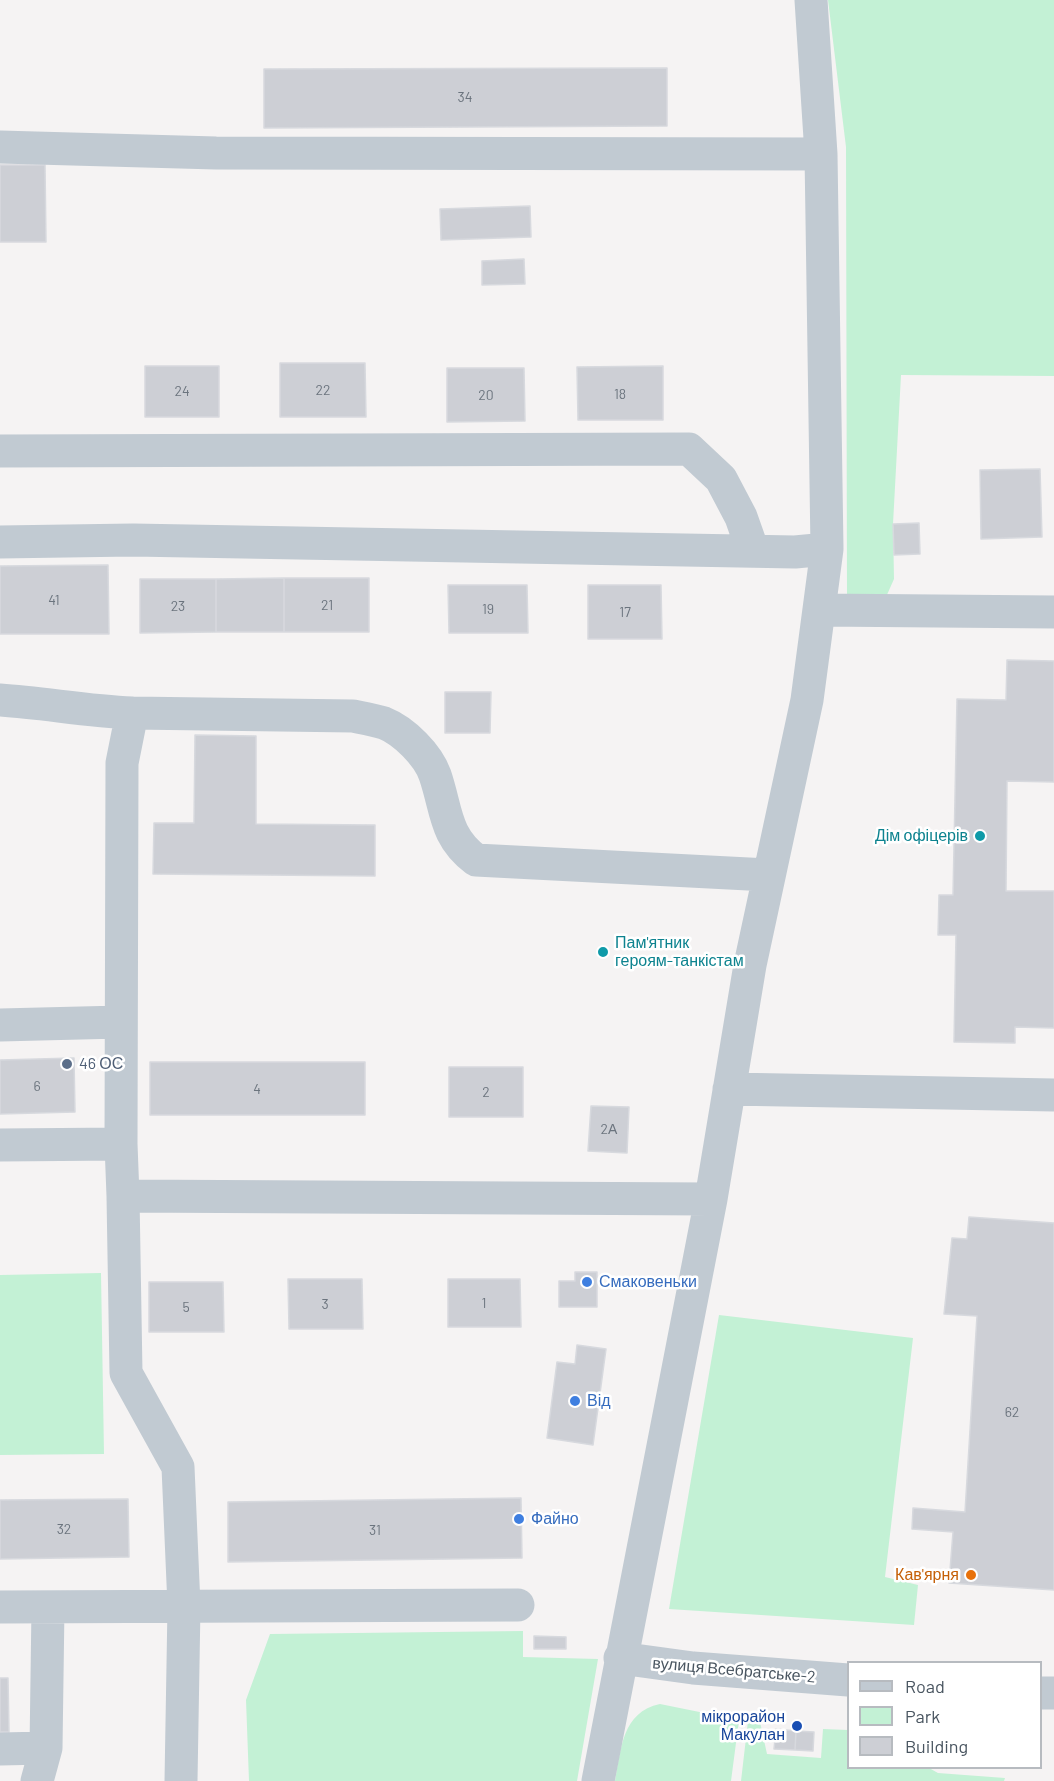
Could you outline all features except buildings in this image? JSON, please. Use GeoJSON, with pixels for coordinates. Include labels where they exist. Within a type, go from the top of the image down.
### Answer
{"type":"FeatureCollection","features":[{"type":"Feature","properties":{"kind":"street"},"geometry":{"type":"LineString","coordinates":[[598,1781],[620,1658],[711,1199],[750,965],[807,700],[820,610],[827,549],[820,154],[811,0]]}},
{"type":"Feature","properties":{"kind":"street"},"geometry":{"type":"LineString","coordinates":[[0,147],[216,153],[820,154]]}},
{"type":"Feature","properties":{"kind":"street"},"geometry":{"type":"LineString","coordinates":[[0,451],[689,449],[721,479],[741,517],[753,551]]}},
{"type":"Feature","properties":{"kind":"street"},"geometry":{"type":"LineString","coordinates":[[0,542],[133,540],[753,551],[827,549]]}},
{"type":"Feature","properties":{"kind":"street"},"geometry":{"type":"LineString","coordinates":[[820,610],[1054,612]]}},
{"type":"Feature","properties":{"kind":"street"},"geometry":{"type":"LineString","coordinates":[[0,700],[42,703],[78,710],[132,713],[353,716],[385,724],[412,742],[434,773],[448,827],[460,848],[476,860],[768,875]]}},
{"type":"Feature","properties":{"kind":"street"},"geometry":{"type":"LineString","coordinates":[[132,713],[122,763],[121,1144],[126,1373],[178,1467],[184,1606],[181,1781]]}},
{"type":"Feature","properties":{"kind":"street"},"geometry":{"type":"LineString","coordinates":[[0,1025],[121,1022]]}},
{"type":"Feature","properties":{"kind":"street"},"geometry":{"type":"LineString","coordinates":[[729,1089],[1054,1095]]}},
{"type":"Feature","properties":{"kind":"street"},"geometry":{"type":"LineString","coordinates":[[0,1145],[121,1144]]}},
{"type":"Feature","properties":{"kind":"street"},"geometry":{"type":"LineString","coordinates":[[123,1196],[711,1199]]}},
{"type":"Feature","properties":{"kind":"street"},"geometry":{"type":"LineString","coordinates":[[0,1607],[518,1605]]}},
{"type":"Feature","properties":{"kind":"street"},"geometry":{"type":"LineString","coordinates":[[37,1781],[46,1748],[48,1607]]}},
{"type":"Feature","properties":{"kind":"street","name":"вулиця Всебратське-2"},"geometry":{"type":"LineString","coordinates":[[620,1658],[693,1668],[847,1680]]}},
{"type":"Feature","properties":{"kind":"street"},"geometry":{"type":"LineString","coordinates":[[0,1749],[46,1748]]}},
{"type":"Feature","properties":{"kind":"green space"},"geometry":{"type":"Polygon","coordinates":[[[828,0],[1054,0],[1054,376],[901,375],[893,524],[894,579],[886,597],[847,596],[846,147],[828,0]]]}},
{"type":"Feature","properties":{"kind":"green space"},"geometry":{"type":"Polygon","coordinates":[[[101,1273],[104,1454],[0,1455],[0,1275],[101,1273]]]}},
{"type":"Feature","properties":{"kind":"green space"},"geometry":{"type":"Polygon","coordinates":[[[719,1315],[913,1338],[885,1577],[918,1585],[914,1625],[669,1609],[719,1315]]]}},
{"type":"Feature","properties":{"kind":"green space"},"geometry":{"type":"Polygon","coordinates":[[[523,1631],[523,1657],[598,1659],[577,1781],[249,1781],[246,1700],[270,1634],[523,1631]]]}},
{"type":"Feature","properties":{"kind":"green space"},"geometry":{"type":"Polygon","coordinates":[[[660,1704],[739,1720],[731,1781],[615,1781],[622,1745],[631,1723],[647,1708],[660,1704]]]}},
{"type":"Feature","properties":{"kind":"green space"},"geometry":{"type":"Polygon","coordinates":[[[748,1721],[760,1722],[767,1754],[821,1758],[823,1729],[847,1730],[847,1769],[931,1769],[938,1773],[1005,1778],[1004,1781],[741,1781],[748,1721]]]}},
{"type":"Feature","properties":{"kind":"place","name":"Дім офіцерів"},"geometry":{"type":"Point","coordinates":[980,836]}},
{"type":"Feature","properties":{"kind":"place","name":"Пам'ятник героям-танкістам"},"geometry":{"type":"Point","coordinates":[603,952]}},
{"type":"Feature","properties":{"kind":"place","name":"46 ОС"},"geometry":{"type":"Point","coordinates":[67,1064]}},
{"type":"Feature","properties":{"kind":"place","name":"Смаковеньки"},"geometry":{"type":"Point","coordinates":[587,1282]}},
{"type":"Feature","properties":{"kind":"place","name":"Від"},"geometry":{"type":"Point","coordinates":[575,1401]}},
{"type":"Feature","properties":{"kind":"place","name":"Файно"},"geometry":{"type":"Point","coordinates":[519,1519]}},
{"type":"Feature","properties":{"kind":"place","name":"Кав'ярня"},"geometry":{"type":"Point","coordinates":[971,1575]}},
{"type":"Feature","properties":{"kind":"place","name":"мікрорайон Макулан"},"geometry":{"type":"Point","coordinates":[797,1726]}}]}
